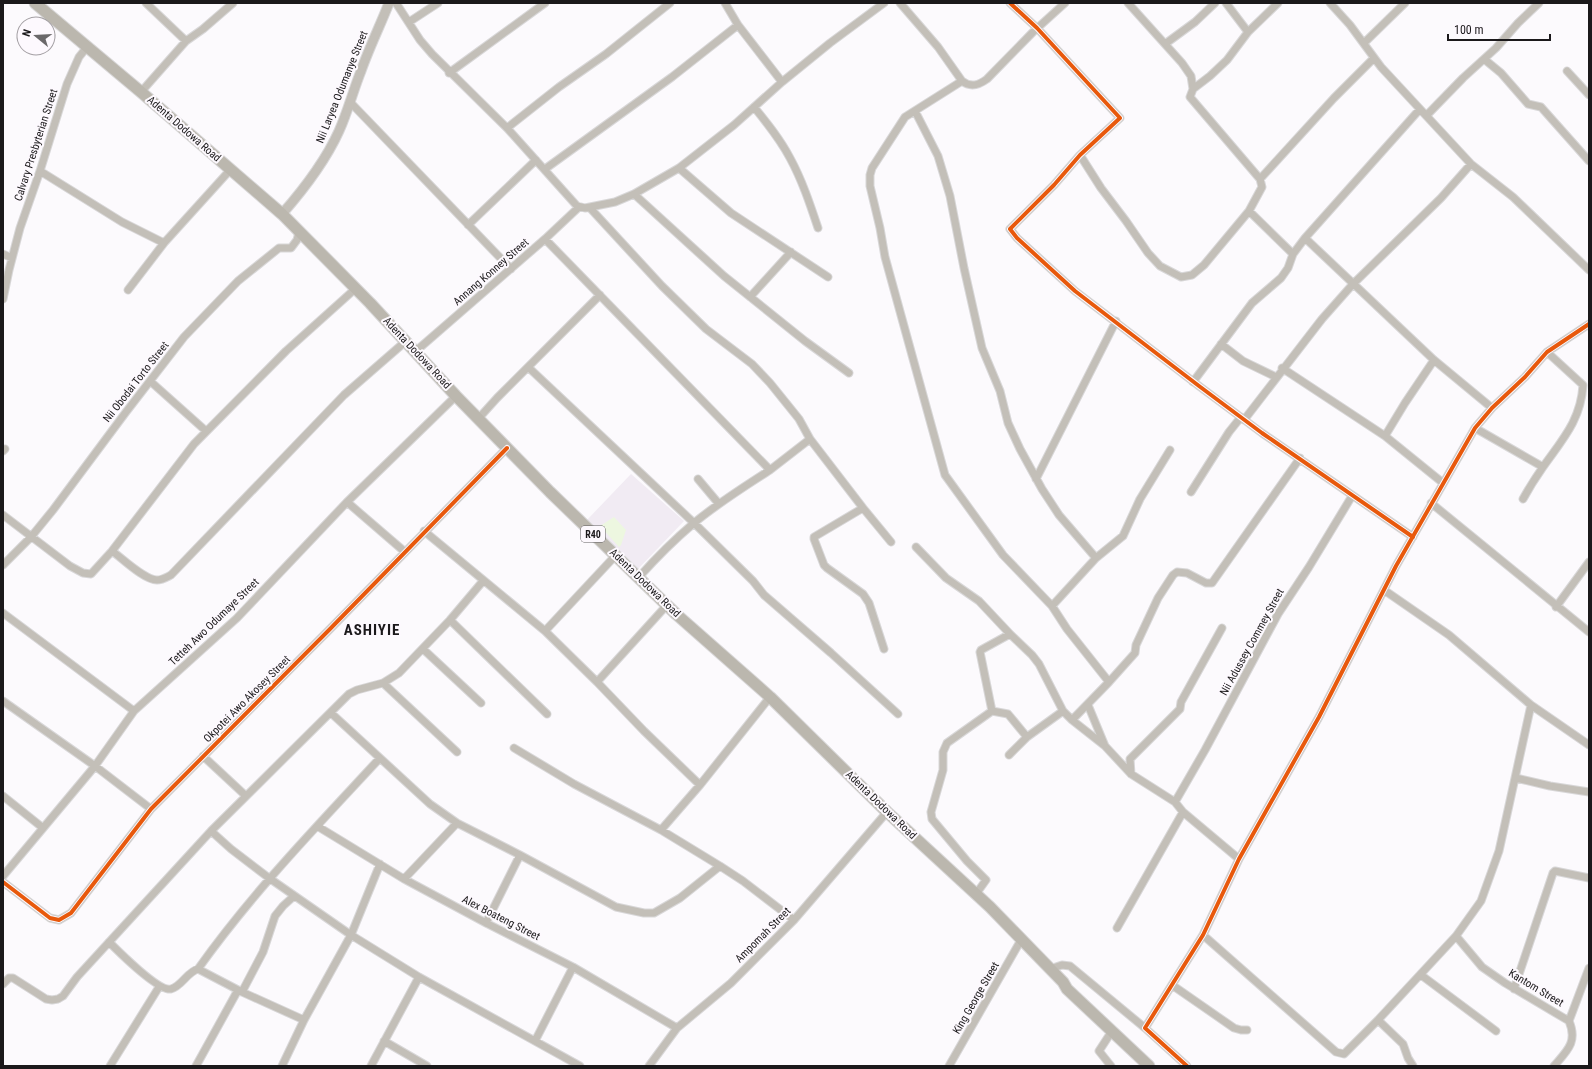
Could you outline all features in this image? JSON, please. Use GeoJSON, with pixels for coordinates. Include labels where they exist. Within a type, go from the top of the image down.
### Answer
{"type":"FeatureCollection","features":[{"type":"Feature","properties":{"kind":"main road","name":"Adenta Dodowa Road"},"geometry":{"type":"LineString","coordinates":[[35,3],[282,214],[416,351],[478,419],[574,516],[667,605],[770,697],[887,812],[976,894],[1063,982],[1067,989],[1149,1066]]}},
{"type":"Feature","properties":{"kind":"street"},"geometry":{"type":"LineString","coordinates":[[141,92],[186,41],[203,29],[233,3]]}},
{"type":"Feature","properties":{"kind":"street","name":"Nii Laryea Odumanye Street"},"geometry":{"type":"LineString","coordinates":[[282,214],[309,181],[328,152],[350,102],[360,72],[389,3]]}},
{"type":"Feature","properties":{"kind":"street"},"geometry":{"type":"LineString","coordinates":[[396,3],[420,40],[449,73],[507,128],[579,207],[590,208],[615,202],[634,194],[679,168],[712,144],[782,82],[830,43],[883,3]]}},
{"type":"Feature","properties":{"kind":"street"},"geometry":{"type":"LineString","coordinates":[[409,22],[438,3]]}},
{"type":"Feature","properties":{"kind":"street"},"geometry":{"type":"LineString","coordinates":[[449,73],[545,3]]}},
{"type":"Feature","properties":{"kind":"street"},"geometry":{"type":"LineString","coordinates":[[507,128],[559,87],[606,54],[670,3]]}},
{"type":"Feature","properties":{"kind":"street"},"geometry":{"type":"LineString","coordinates":[[725,3],[738,25],[782,82]]}},
{"type":"Feature","properties":{"kind":"street"},"geometry":{"type":"LineString","coordinates":[[900,3],[938,47],[962,81],[967,85],[973,86],[981,84],[987,79],[1037,28],[1065,3]]}},
{"type":"Feature","properties":{"kind":"street"},"geometry":{"type":"LineString","coordinates":[[1010,3],[1037,28],[1120,118],[1080,155],[1054,185],[1010,229],[1017,238],[1075,291],[1116,321],[1193,382],[1352,496],[1413,536]]}},
{"type":"Feature","properties":{"kind":"street"},"geometry":{"type":"LineString","coordinates":[[1080,155],[1101,188],[1126,221],[1148,254],[1160,266],[1181,277],[1192,275],[1204,265],[1248,211],[1260,193],[1262,187],[1260,180],[1190,97],[1193,89],[1191,76],[1182,63],[1128,3]]}},
{"type":"Feature","properties":{"kind":"street"},"geometry":{"type":"LineString","coordinates":[[1165,44],[1195,22],[1215,3]]}},
{"type":"Feature","properties":{"kind":"street"},"geometry":{"type":"LineString","coordinates":[[1226,3],[1248,32]]}},
{"type":"Feature","properties":{"kind":"street"},"geometry":{"type":"LineString","coordinates":[[1193,89],[1204,81],[1226,60],[1248,32],[1278,3]]}},
{"type":"Feature","properties":{"kind":"street"},"geometry":{"type":"LineString","coordinates":[[1330,3],[1364,43],[1374,58],[1471,164],[1513,197],[1589,270]]}},
{"type":"Feature","properties":{"kind":"street"},"geometry":{"type":"LineString","coordinates":[[1364,43],[1405,3]]}},
{"type":"Feature","properties":{"kind":"street"},"geometry":{"type":"LineString","coordinates":[[1427,116],[1539,3]]}},
{"type":"Feature","properties":{"kind":"street"},"geometry":{"type":"LineString","coordinates":[[151,4],[186,41]]}},
{"type":"Feature","properties":{"kind":"street"},"geometry":{"type":"LineString","coordinates":[[545,169],[672,77],[738,25]]}},
{"type":"Feature","properties":{"kind":"street","name":"Calvary Presbyterian Street"},"geometry":{"type":"LineString","coordinates":[[3,299],[20,228],[73,68],[87,47]]}},
{"type":"Feature","properties":{"kind":"street"},"geometry":{"type":"LineString","coordinates":[[1260,180],[1334,98],[1374,58]]}},
{"type":"Feature","properties":{"kind":"street"},"geometry":{"type":"LineString","coordinates":[[1484,59],[1501,73],[1528,104],[1541,107],[1589,161]]}},
{"type":"Feature","properties":{"kind":"street"},"geometry":{"type":"LineString","coordinates":[[1567,70],[1589,95]]}},
{"type":"Feature","properties":{"kind":"street"},"geometry":{"type":"LineString","coordinates":[[962,81],[915,110],[902,120],[872,168],[870,180],[885,257],[942,469],[971,512],[1003,555],[1052,606],[1067,629],[1109,682]]}},
{"type":"Feature","properties":{"kind":"street"},"geometry":{"type":"LineString","coordinates":[[350,102],[511,269]]}},
{"type":"Feature","properties":{"kind":"street"},"geometry":{"type":"LineString","coordinates":[[754,107],[780,141],[790,158],[803,184],[818,228]]}},
{"type":"Feature","properties":{"kind":"street"},"geometry":{"type":"LineString","coordinates":[[1193,382],[1252,302],[1281,278],[1288,268],[1293,254],[1305,238],[1420,109]]}},
{"type":"Feature","properties":{"kind":"street"},"geometry":{"type":"LineString","coordinates":[[915,110],[938,156],[950,196],[982,348],[1000,391],[1008,423],[1036,479],[1059,515],[1096,558]]}},
{"type":"Feature","properties":{"kind":"street"},"geometry":{"type":"LineString","coordinates":[[468,225],[536,160]]}},
{"type":"Feature","properties":{"kind":"street"},"geometry":{"type":"LineString","coordinates":[[1191,492],[1229,432],[1243,418],[1322,319],[1353,284],[1441,198],[1471,164]]}},
{"type":"Feature","properties":{"kind":"street"},"geometry":{"type":"LineString","coordinates":[[679,168],[732,213],[828,277]]}},
{"type":"Feature","properties":{"kind":"street"},"geometry":{"type":"LineString","coordinates":[[128,290],[164,243],[231,169]]}},
{"type":"Feature","properties":{"kind":"street"},"geometry":{"type":"LineString","coordinates":[[40,171],[122,222],[164,243]]}},
{"type":"Feature","properties":{"kind":"street"},"geometry":{"type":"LineString","coordinates":[[634,194],[724,276],[805,341],[849,373]]}},
{"type":"Feature","properties":{"kind":"street","name":"Annang Konney Street"},"geometry":{"type":"LineString","coordinates":[[416,351],[545,239],[579,207]]}},
{"type":"Feature","properties":{"kind":"street"},"geometry":{"type":"LineString","coordinates":[[590,208],[662,286],[706,329],[757,369],[787,404],[810,438],[891,542]]}},
{"type":"Feature","properties":{"kind":"street"},"geometry":{"type":"LineString","coordinates":[[1248,211],[1293,254]]}},
{"type":"Feature","properties":{"kind":"street","name":"Nii Obodai Torto Street"},"geometry":{"type":"LineString","coordinates":[[3,565],[31,537],[53,510],[184,337],[238,281],[279,248],[291,248],[297,240],[299,232]]}},
{"type":"Feature","properties":{"kind":"street"},"geometry":{"type":"LineString","coordinates":[[1305,238],[1434,360],[1492,408]]}},
{"type":"Feature","properties":{"kind":"street"},"geometry":{"type":"LineString","coordinates":[[545,239],[770,470]]}},
{"type":"Feature","properties":{"kind":"street"},"geometry":{"type":"LineString","coordinates":[[750,297],[791,252]]}},
{"type":"Feature","properties":{"kind":"street"},"geometry":{"type":"LineString","coordinates":[[3,254],[12,258]]}},
{"type":"Feature","properties":{"kind":"street"},"geometry":{"type":"LineString","coordinates":[[3,515],[70,566],[83,573],[91,574],[112,551],[194,444],[206,431],[286,351],[355,289]]}},
{"type":"Feature","properties":{"kind":"street"},"geometry":{"type":"LineString","coordinates":[[478,419],[600,295]]}},
{"type":"Feature","properties":{"kind":"street"},"geometry":{"type":"LineString","coordinates":[[1036,479],[1116,321]]}},
{"type":"Feature","properties":{"kind":"street"},"geometry":{"type":"LineString","coordinates":[[1145,1028],[1203,935],[1239,859],[1319,717],[1384,590],[1431,503],[1475,428],[1492,408],[1525,377],[1547,352],[1589,324]]}},
{"type":"Feature","properties":{"kind":"street"},"geometry":{"type":"LineString","coordinates":[[112,551],[151,579],[156,580],[171,575],[344,395],[406,341]]}},
{"type":"Feature","properties":{"kind":"street"},"geometry":{"type":"LineString","coordinates":[[1222,344],[1243,361],[1276,376]]}},
{"type":"Feature","properties":{"kind":"street"},"geometry":{"type":"LineString","coordinates":[[1523,498],[1569,431],[1579,410],[1583,385],[1547,352]]}},
{"type":"Feature","properties":{"kind":"street"},"geometry":{"type":"LineString","coordinates":[[1385,436],[1434,360]]}},
{"type":"Feature","properties":{"kind":"street"},"geometry":{"type":"LineString","coordinates":[[528,367],[694,523],[753,581],[764,595],[898,714]]}},
{"type":"Feature","properties":{"kind":"street"},"geometry":{"type":"LineString","coordinates":[[1282,368],[1385,436],[1443,483]]}},
{"type":"Feature","properties":{"kind":"street"},"geometry":{"type":"LineString","coordinates":[[150,380],[206,431]]}},
{"type":"Feature","properties":{"kind":"street","name":"Tetteh Awo Odumaye Street"},"geometry":{"type":"LineString","coordinates":[[3,876],[95,766],[134,711],[237,618],[347,502],[456,396]]}},
{"type":"Feature","properties":{"kind":"street"},"geometry":{"type":"LineString","coordinates":[[1475,428],[1543,467]]}},
{"type":"Feature","properties":{"kind":"street"},"geometry":{"type":"LineString","coordinates":[[639,577],[662,552],[694,523],[770,470],[810,438]]}},
{"type":"Feature","properties":{"kind":"street","name":"Okpotei Awo Akosey Street"},"geometry":{"type":"LineString","coordinates":[[3,882],[50,918],[59,920],[65,918],[71,913],[151,809],[507,448]]}},
{"type":"Feature","properties":{"kind":"street"},"geometry":{"type":"LineString","coordinates":[[1052,606],[1096,558],[1124,533],[1140,499],[1170,450]]}},
{"type":"Feature","properties":{"kind":"street"},"geometry":{"type":"LineString","coordinates":[[1072,720],[1088,705],[1135,653],[1136,645],[1158,598],[1173,575],[1177,572],[1187,573],[1206,583],[1212,583],[1300,458]]}},
{"type":"Feature","properties":{"kind":"street"},"geometry":{"type":"LineString","coordinates":[[698,479],[720,504]]}},
{"type":"Feature","properties":{"kind":"street","name":"Nii Adussey Commey Street"},"geometry":{"type":"LineString","coordinates":[[1175,802],[1278,614],[1309,567],[1352,496]]}},
{"type":"Feature","properties":{"kind":"street"},"geometry":{"type":"LineString","coordinates":[[347,502],[406,552]]}},
{"type":"Feature","properties":{"kind":"street"},"geometry":{"type":"LineString","coordinates":[[1431,503],[1589,632]]}},
{"type":"Feature","properties":{"kind":"street"},"geometry":{"type":"LineString","coordinates":[[863,508],[814,537],[814,539],[824,565],[863,594],[869,603],[884,649]]}},
{"type":"Feature","properties":{"kind":"street"},"geometry":{"type":"LineString","coordinates":[[424,531],[545,631],[700,785]]}},
{"type":"Feature","properties":{"kind":"street"},"geometry":{"type":"LineString","coordinates":[[916,547],[946,578],[979,601],[1032,655],[1039,664],[1063,711],[1072,720],[1105,746],[1131,774],[1175,802],[1183,812],[1239,859]]}},
{"type":"Feature","properties":{"kind":"street"},"geometry":{"type":"LineString","coordinates":[[545,631],[616,555]]}},
{"type":"Feature","properties":{"kind":"street"},"geometry":{"type":"LineString","coordinates":[[1556,606],[1589,562]]}},
{"type":"Feature","properties":{"kind":"street"},"geometry":{"type":"LineString","coordinates":[[3,984],[9,978],[13,978],[46,999],[58,999],[64,996],[77,977],[246,796],[349,694],[357,690],[383,683],[398,673],[450,620],[483,580]]}},
{"type":"Feature","properties":{"kind":"street"},"geometry":{"type":"LineString","coordinates":[[1384,590],[1449,635],[1531,705],[1589,744]]}},
{"type":"Feature","properties":{"kind":"street"},"geometry":{"type":"LineString","coordinates":[[597,682],[667,605]]}},
{"type":"Feature","properties":{"kind":"street"},"geometry":{"type":"LineString","coordinates":[[3,613],[134,711]]}},
{"type":"Feature","properties":{"kind":"street"},"geometry":{"type":"LineString","coordinates":[[450,620],[547,714]]}},
{"type":"Feature","properties":{"kind":"street"},"geometry":{"type":"LineString","coordinates":[[1131,774],[1130,759],[1180,709],[1180,702],[1222,628]]}},
{"type":"Feature","properties":{"kind":"street"},"geometry":{"type":"LineString","coordinates":[[992,711],[980,652],[981,650],[1010,634]]}},
{"type":"Feature","properties":{"kind":"street"},"geometry":{"type":"LineString","coordinates":[[423,649],[481,703]]}},
{"type":"Feature","properties":{"kind":"street"},"geometry":{"type":"LineString","coordinates":[[383,683],[457,752]]}},
{"type":"Feature","properties":{"kind":"street"},"geometry":{"type":"LineString","coordinates":[[661,830],[700,785],[770,697]]}},
{"type":"Feature","properties":{"kind":"street"},"geometry":{"type":"LineString","coordinates":[[3,702],[95,766],[151,809]]}},
{"type":"Feature","properties":{"kind":"street"},"geometry":{"type":"LineString","coordinates":[[1088,705],[1105,746]]}},
{"type":"Feature","properties":{"kind":"street"},"geometry":{"type":"LineString","coordinates":[[1203,935],[1336,1052],[1344,1054],[1421,975],[1456,936],[1483,897],[1500,851],[1531,705]]}},
{"type":"Feature","properties":{"kind":"street"},"geometry":{"type":"LineString","coordinates":[[976,894],[986,880],[967,861],[932,819],[931,812],[943,770],[944,747],[947,743],[992,711],[1008,714],[1027,737]]}},
{"type":"Feature","properties":{"kind":"street"},"geometry":{"type":"LineString","coordinates":[[1009,755],[1027,737],[1063,711]]}},
{"type":"Feature","properties":{"kind":"street"},"geometry":{"type":"LineString","coordinates":[[331,713],[430,804],[457,823],[520,855],[616,908],[644,913],[654,912],[680,898],[720,866]]}},
{"type":"Feature","properties":{"kind":"street"},"geometry":{"type":"LineString","coordinates":[[514,748],[574,784],[661,830],[720,866],[743,881],[794,920]]}},
{"type":"Feature","properties":{"kind":"street"},"geometry":{"type":"LineString","coordinates":[[203,756],[246,796]]}},
{"type":"Feature","properties":{"kind":"street"},"geometry":{"type":"LineString","coordinates":[[109,942],[159,986],[167,989],[177,986],[192,971],[198,969],[269,878],[380,758]]}},
{"type":"Feature","properties":{"kind":"street"},"geometry":{"type":"LineString","coordinates":[[1516,778],[1550,786],[1589,792]]}},
{"type":"Feature","properties":{"kind":"street"},"geometry":{"type":"LineString","coordinates":[[3,796],[43,828]]}},
{"type":"Feature","properties":{"kind":"street","name":"Ampomah Street"},"geometry":{"type":"LineString","coordinates":[[649,1066],[677,1028],[731,983],[794,920],[887,812]]}},
{"type":"Feature","properties":{"kind":"street"},"geometry":{"type":"LineString","coordinates":[[1117,928],[1183,812]]}},
{"type":"Feature","properties":{"kind":"street"},"geometry":{"type":"LineString","coordinates":[[404,879],[457,823]]}},
{"type":"Feature","properties":{"kind":"street","name":"Alex Boateng Street"},"geometry":{"type":"LineString","coordinates":[[317,826],[404,879],[573,968],[677,1028]]}},
{"type":"Feature","properties":{"kind":"street"},"geometry":{"type":"LineString","coordinates":[[211,832],[269,878],[351,935],[419,977],[580,1066]]}},
{"type":"Feature","properties":{"kind":"street"},"geometry":{"type":"LineString","coordinates":[[486,923],[520,855]]}},
{"type":"Feature","properties":{"kind":"street"},"geometry":{"type":"LineString","coordinates":[[282,1066],[304,1020],[351,935],[380,864]]}},
{"type":"Feature","properties":{"kind":"street"},"geometry":{"type":"LineString","coordinates":[[1514,989],[1552,873],[1555,871],[1589,878]]}},
{"type":"Feature","properties":{"kind":"street"},"geometry":{"type":"LineString","coordinates":[[196,1066],[263,952],[275,916],[282,906],[294,896]]}},
{"type":"Feature","properties":{"kind":"street","name":"Kantom Street"},"geometry":{"type":"LineString","coordinates":[[1456,936],[1480,966],[1514,989],[1569,1021],[1573,1030],[1573,1037],[1569,1048],[1554,1066]]}},
{"type":"Feature","properties":{"kind":"street","name":"King George Street"},"geometry":{"type":"LineString","coordinates":[[949,1066],[1021,940]]}},
{"type":"Feature","properties":{"kind":"street"},"geometry":{"type":"LineString","coordinates":[[1050,969],[1062,965],[1070,966],[1145,1028],[1187,1066]]}},
{"type":"Feature","properties":{"kind":"street"},"geometry":{"type":"LineString","coordinates":[[1569,1021],[1589,966]]}},
{"type":"Feature","properties":{"kind":"street"},"geometry":{"type":"LineString","coordinates":[[535,1040],[573,968]]}},
{"type":"Feature","properties":{"kind":"street"},"geometry":{"type":"LineString","coordinates":[[198,969],[240,991],[304,1020]]}},
{"type":"Feature","properties":{"kind":"street"},"geometry":{"type":"LineString","coordinates":[[1421,975],[1496,1031]]}},
{"type":"Feature","properties":{"kind":"street"},"geometry":{"type":"LineString","coordinates":[[371,1066],[419,977]]}},
{"type":"Feature","properties":{"kind":"street"},"geometry":{"type":"LineString","coordinates":[[1172,985],[1234,1028],[1247,1030]]}},
{"type":"Feature","properties":{"kind":"street"},"geometry":{"type":"LineString","coordinates":[[110,1066],[159,986]]}},
{"type":"Feature","properties":{"kind":"street"},"geometry":{"type":"LineString","coordinates":[[1378,1020],[1403,1044],[1408,1058],[1413,1066]]}},
{"type":"Feature","properties":{"kind":"street"},"geometry":{"type":"LineString","coordinates":[[1111,1066],[1099,1051],[1112,1031]]}},
{"type":"Feature","properties":{"kind":"street"},"geometry":{"type":"LineString","coordinates":[[384,1041],[427,1066]]}},
{"type":"Feature","properties":{"kind":"shaded area"},"geometry":{"type":"Polygon","coordinates":[[[631,474],[684,521],[638,569],[587,520],[631,474]]]}},
{"type":"Feature","properties":{"kind":"green space"},"geometry":{"type":"Polygon","coordinates":[[[614,517],[626,530],[619,547],[600,526],[614,517]]]}},
{"type":"Feature","properties":{"kind":"cycle path"},"geometry":{"type":"LineString","coordinates":[[1010,3],[1037,28],[1120,118],[1080,155],[1054,185],[1010,229],[1017,238],[1075,291],[1199,386],[1262,433],[1413,537]]}},
{"type":"Feature","properties":{"kind":"cycle path"},"geometry":{"type":"LineString","coordinates":[[1187,1066],[1145,1028],[1203,935],[1239,859],[1319,717],[1396,566],[1475,428],[1492,408],[1525,377],[1547,352],[1589,324]]}},
{"type":"Feature","properties":{"kind":"cycle path"},"geometry":{"type":"LineString","coordinates":[[3,882],[50,918],[59,920],[71,913],[151,809],[507,448]]}},
{"type":"Feature","properties":{"kind":"district","name":"ASHIYIE"},"geometry":{"type":"Point","coordinates":[372,630]}}]}
